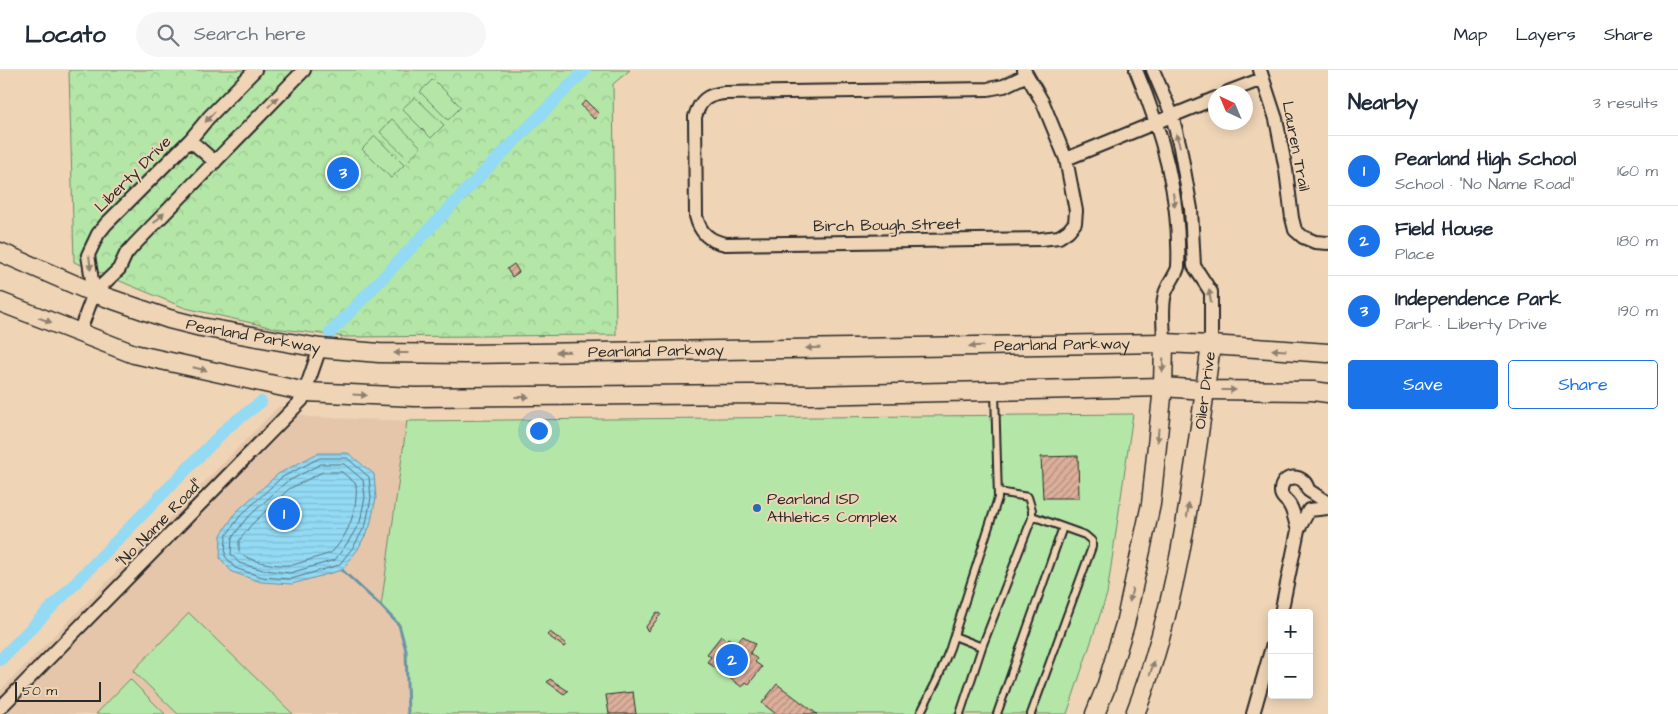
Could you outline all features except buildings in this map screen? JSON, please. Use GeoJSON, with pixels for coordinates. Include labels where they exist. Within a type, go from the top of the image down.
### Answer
{"type":"FeatureCollection","features":[{"type":"Feature","properties":{"kind":"main road","name":"Pearland Parkway"},"geometry":{"type":"LineString","coordinates":[[0,252],[94,293],[201,327],[320,348],[378,353],[466,354],[1164,343],[1328,353]]}},
{"type":"Feature","properties":{"kind":"main road"},"geometry":{"type":"LineString","coordinates":[[0,302],[134,354],[306,392],[415,397],[809,395],[1163,386],[1205,390],[1328,392]]}},
{"type":"Feature","properties":{"kind":"main road"},"geometry":{"type":"LineString","coordinates":[[1095,714],[1106,687],[1125,624],[1151,504],[1163,386],[1164,343]]}},
{"type":"Feature","properties":{"kind":"main road","name":"Oiler Drive"},"geometry":{"type":"LineString","coordinates":[[1135,714],[1149,678],[1160,641],[1179,561],[1191,494],[1211,345]]}},
{"type":"Feature","properties":{"kind":"street"},"geometry":{"type":"LineString","coordinates":[[190,140],[255,70]]}},
{"type":"Feature","properties":{"kind":"street"},"geometry":{"type":"LineString","coordinates":[[79,333],[94,293],[119,269],[126,254],[304,70]]}},
{"type":"Feature","properties":{"kind":"street"},"geometry":{"type":"LineString","coordinates":[[1136,70],[1156,122],[1171,181],[1178,238],[1178,270],[1169,282],[1164,296],[1164,343]]}},
{"type":"Feature","properties":{"kind":"street","name":"Oiler Drive"},"geometry":{"type":"LineString","coordinates":[[1153,70],[1172,115],[1182,154],[1190,201],[1194,266],[1211,292],[1211,345]]}},
{"type":"Feature","properties":{"kind":"street"},"geometry":{"type":"LineString","coordinates":[[1026,73],[1043,103],[1066,159],[1208,101]]}},
{"type":"Feature","properties":{"kind":"street","name":"Birch Bough Street"},"geometry":{"type":"LineString","coordinates":[[1026,73],[1004,86],[988,89],[713,94],[704,99],[698,107],[695,117],[696,216],[699,227],[707,237],[716,243],[736,244],[1042,239],[1059,237],[1075,223],[1076,211],[1066,159]]}},
{"type":"Feature","properties":{"kind":"street"},"geometry":{"type":"LineString","coordinates":[[1241,85],[1261,74]]}},
{"type":"Feature","properties":{"kind":"street","name":"Lauren Trail"},"geometry":{"type":"LineString","coordinates":[[1261,74],[1276,119],[1286,170],[1292,218],[1296,230],[1303,237],[1315,242],[1328,243]]}},
{"type":"Feature","properties":{"kind":"street","name":"Liberty Drive"},"geometry":{"type":"LineString","coordinates":[[94,293],[88,255],[98,234],[116,214],[190,140],[214,162]]}},
{"type":"Feature","properties":{"kind":"street","name":"\"No Name Road\""},"geometry":{"type":"LineString","coordinates":[[0,708],[302,400],[320,348]]}},
{"type":"Feature","properties":{"kind":"street"},"geometry":{"type":"LineString","coordinates":[[1298,530],[1289,503],[1285,501],[1281,493],[1286,480],[1294,477],[1302,479],[1308,490],[1328,503]]}},
{"type":"Feature","properties":{"kind":"street"},"geometry":{"type":"LineString","coordinates":[[1283,609],[1298,530],[1309,510],[1328,508]]}},
{"type":"Feature","properties":{"kind":"street"},"geometry":{"type":"LineString","coordinates":[[1253,714],[1270,654]]}},
{"type":"Feature","properties":{"kind":"lane"},"geometry":{"type":"LineString","coordinates":[[920,714],[938,678],[954,636],[998,498],[995,391]]}},
{"type":"Feature","properties":{"kind":"lane"},"geometry":{"type":"LineString","coordinates":[[960,714],[982,647],[1032,516],[1028,497],[998,492]]}},
{"type":"Feature","properties":{"kind":"lane"},"geometry":{"type":"LineString","coordinates":[[1031,714],[1092,547],[1092,541],[1085,535],[1032,516]]}},
{"type":"Feature","properties":{"kind":"lane"},"geometry":{"type":"LineString","coordinates":[[997,714],[1063,527]]}},
{"type":"Feature","properties":{"kind":"lane"},"geometry":{"type":"LineString","coordinates":[[954,636],[982,647]]}},
{"type":"Feature","properties":{"kind":"shaded area"},"geometry":{"type":"Polygon","coordinates":[[[279,406],[308,417],[407,421],[381,606],[399,625],[406,650],[408,714],[0,714],[0,691],[279,406]]]}},
{"type":"Feature","properties":{"kind":"green space"},"geometry":{"type":"Polygon","coordinates":[[[69,70],[630,70],[613,84],[616,335],[345,337],[274,328],[185,308],[74,262],[69,70]]]}},
{"type":"Feature","properties":{"kind":"green space"},"geometry":{"type":"Polygon","coordinates":[[[433,79],[461,107],[448,120],[420,92],[433,79]]]}},
{"type":"Feature","properties":{"kind":"green space"},"geometry":{"type":"Polygon","coordinates":[[[415,97],[444,125],[431,138],[402,109],[415,97]]]}},
{"type":"Feature","properties":{"kind":"green space"},"geometry":{"type":"Polygon","coordinates":[[[392,119],[421,147],[409,160],[380,132],[392,119]]]}},
{"type":"Feature","properties":{"kind":"green space"},"geometry":{"type":"Polygon","coordinates":[[[375,136],[404,165],[391,178],[362,149],[375,136]]]}},
{"type":"Feature","properties":{"kind":"green space","name":"Pearland ISD Athletics Complex"},"geometry":{"type":"Polygon","coordinates":[[[1133,414],[1107,594],[1067,714],[408,714],[406,650],[399,625],[381,606],[407,421],[1133,414]]]}},
{"type":"Feature","properties":{"kind":"green space"},"geometry":{"type":"Polygon","coordinates":[[[189,613],[293,714],[178,714],[133,671],[189,613]]]}},
{"type":"Feature","properties":{"kind":"green space"},"geometry":{"type":"Polygon","coordinates":[[[130,679],[165,714],[96,714],[130,679]]]}},
{"type":"Feature","properties":{"kind":"water"},"geometry":{"type":"Polygon","coordinates":[[[318,453],[348,453],[374,474],[376,498],[370,526],[358,549],[342,570],[292,584],[261,582],[232,572],[220,558],[221,535],[236,512],[278,474],[318,453]]]}},
{"type":"Feature","properties":{"kind":"waterway"},"geometry":{"type":"LineString","coordinates":[[330,333],[475,181],[585,70]]}},
{"type":"Feature","properties":{"kind":"waterway"},"geometry":{"type":"LineString","coordinates":[[0,660],[228,427],[261,402]]}},
{"type":"Feature","properties":{"kind":"waterway"},"geometry":{"type":"LineString","coordinates":[[342,570],[399,625],[406,650],[408,714]]}},
{"type":"Feature","properties":{"kind":"place","name":"Independence Park"},"geometry":{"type":"Point","coordinates":[343,173]}},
{"type":"Feature","properties":{"kind":"place","name":"Pearland ISD Athletics Complex"},"geometry":{"type":"Point","coordinates":[757,508]}},
{"type":"Feature","properties":{"kind":"place","name":"Pearland High School"},"geometry":{"type":"Point","coordinates":[284,514]}},
{"type":"Feature","properties":{"kind":"place","name":"Field House"},"geometry":{"type":"Point","coordinates":[732,660]}}]}
